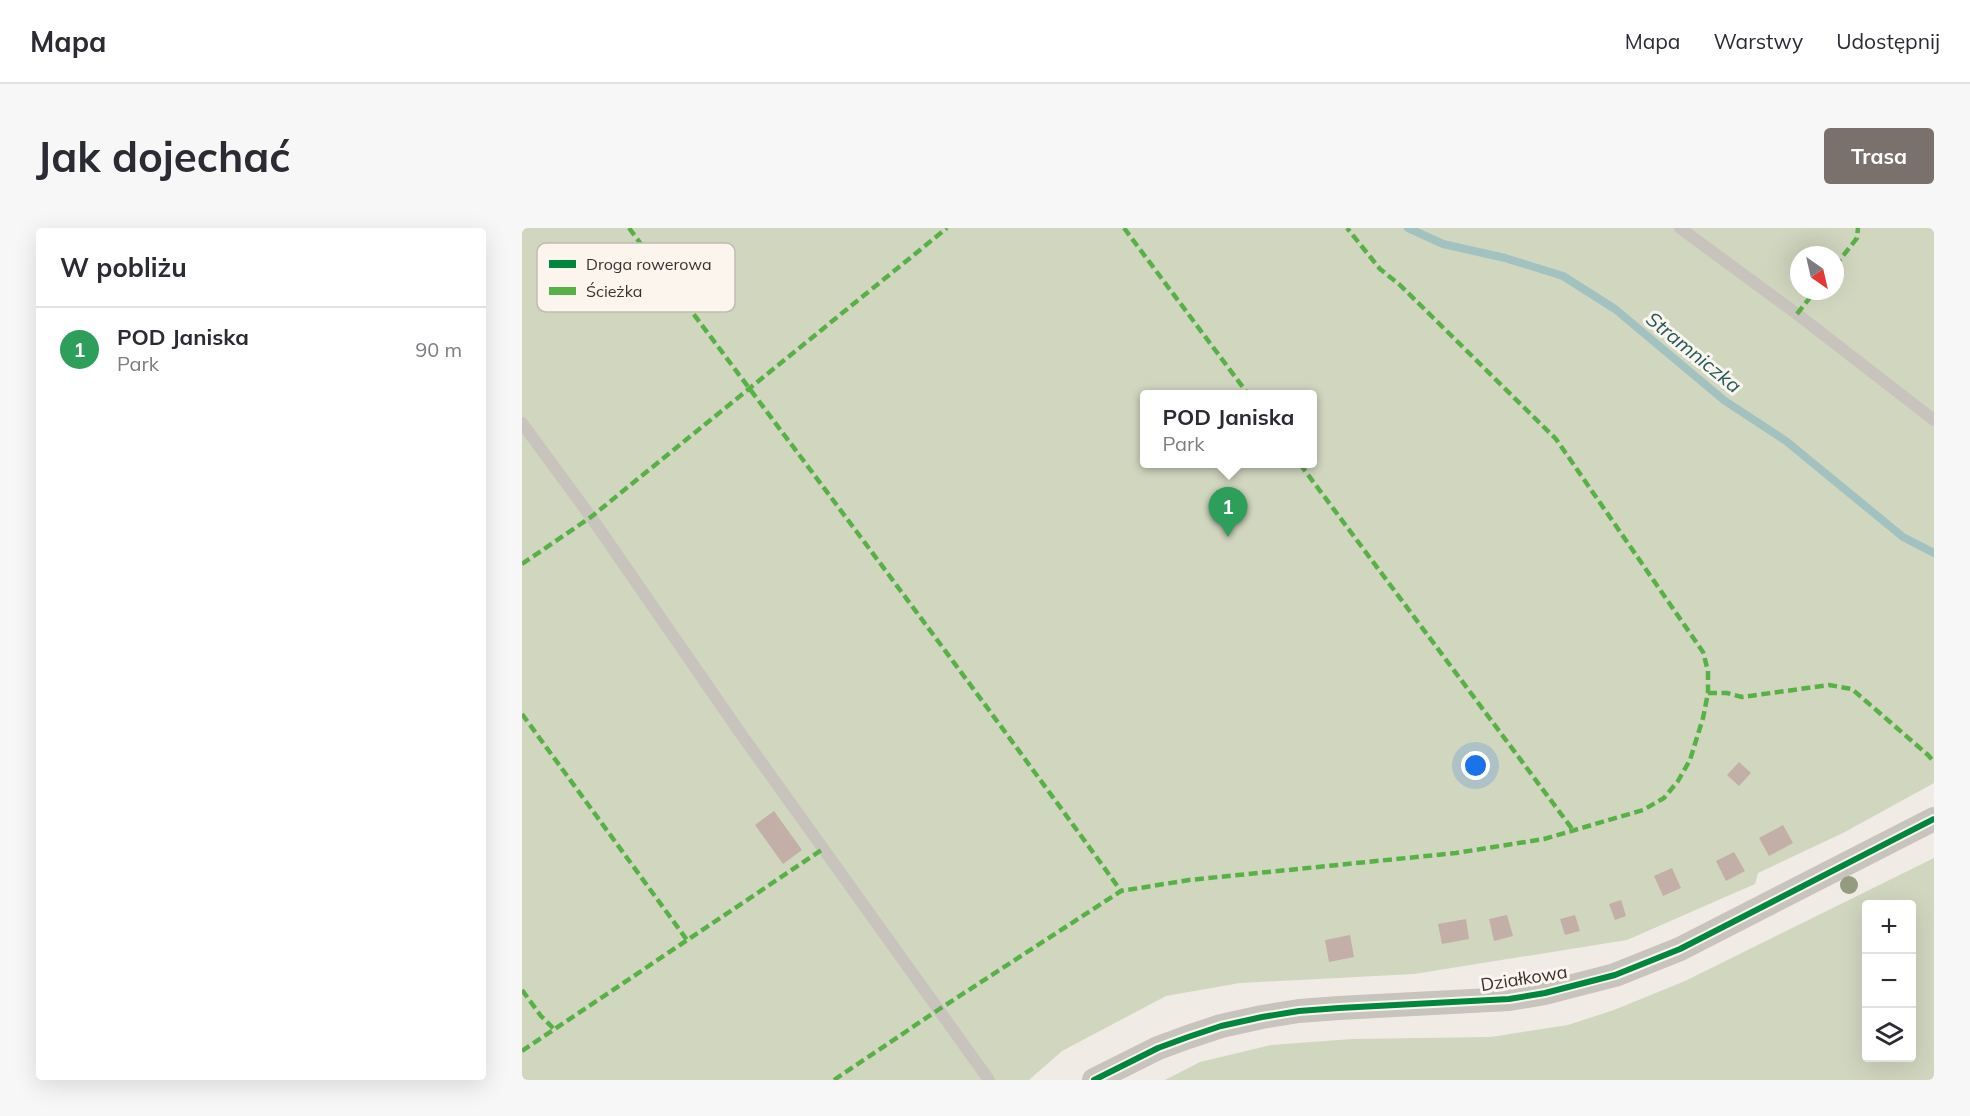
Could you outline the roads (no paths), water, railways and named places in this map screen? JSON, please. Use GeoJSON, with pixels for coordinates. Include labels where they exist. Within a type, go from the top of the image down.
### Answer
{"type":"FeatureCollection","features":[{"type":"Feature","properties":{"kind":"street","name":"Działkowa"},"geometry":{"type":"LineString","coordinates":[[1094,1080],[1158,1048],[1221,1026],[1262,1017],[1299,1011],[1509,999],[1545,993],[1614,975],[1680,949],[1934,819]]}},
{"type":"Feature","properties":{"kind":"lane"},"geometry":{"type":"LineString","coordinates":[[1680,228],[1797,314],[1934,420]]}},
{"type":"Feature","properties":{"kind":"lane"},"geometry":{"type":"LineString","coordinates":[[522,423],[591,517],[754,753],[989,1080]]}},
{"type":"Feature","properties":{"kind":"waterway","name":"Stramniczka"},"geometry":{"type":"LineString","coordinates":[[1408,228],[1443,244],[1505,258],[1563,276],[1615,309],[1725,401],[1786,441],[1903,537],[1934,553]]}},
{"type":"Feature","properties":{"kind":"place","name":"POD Janiska"},"geometry":{"type":"Point","coordinates":[1228,537]}}]}
